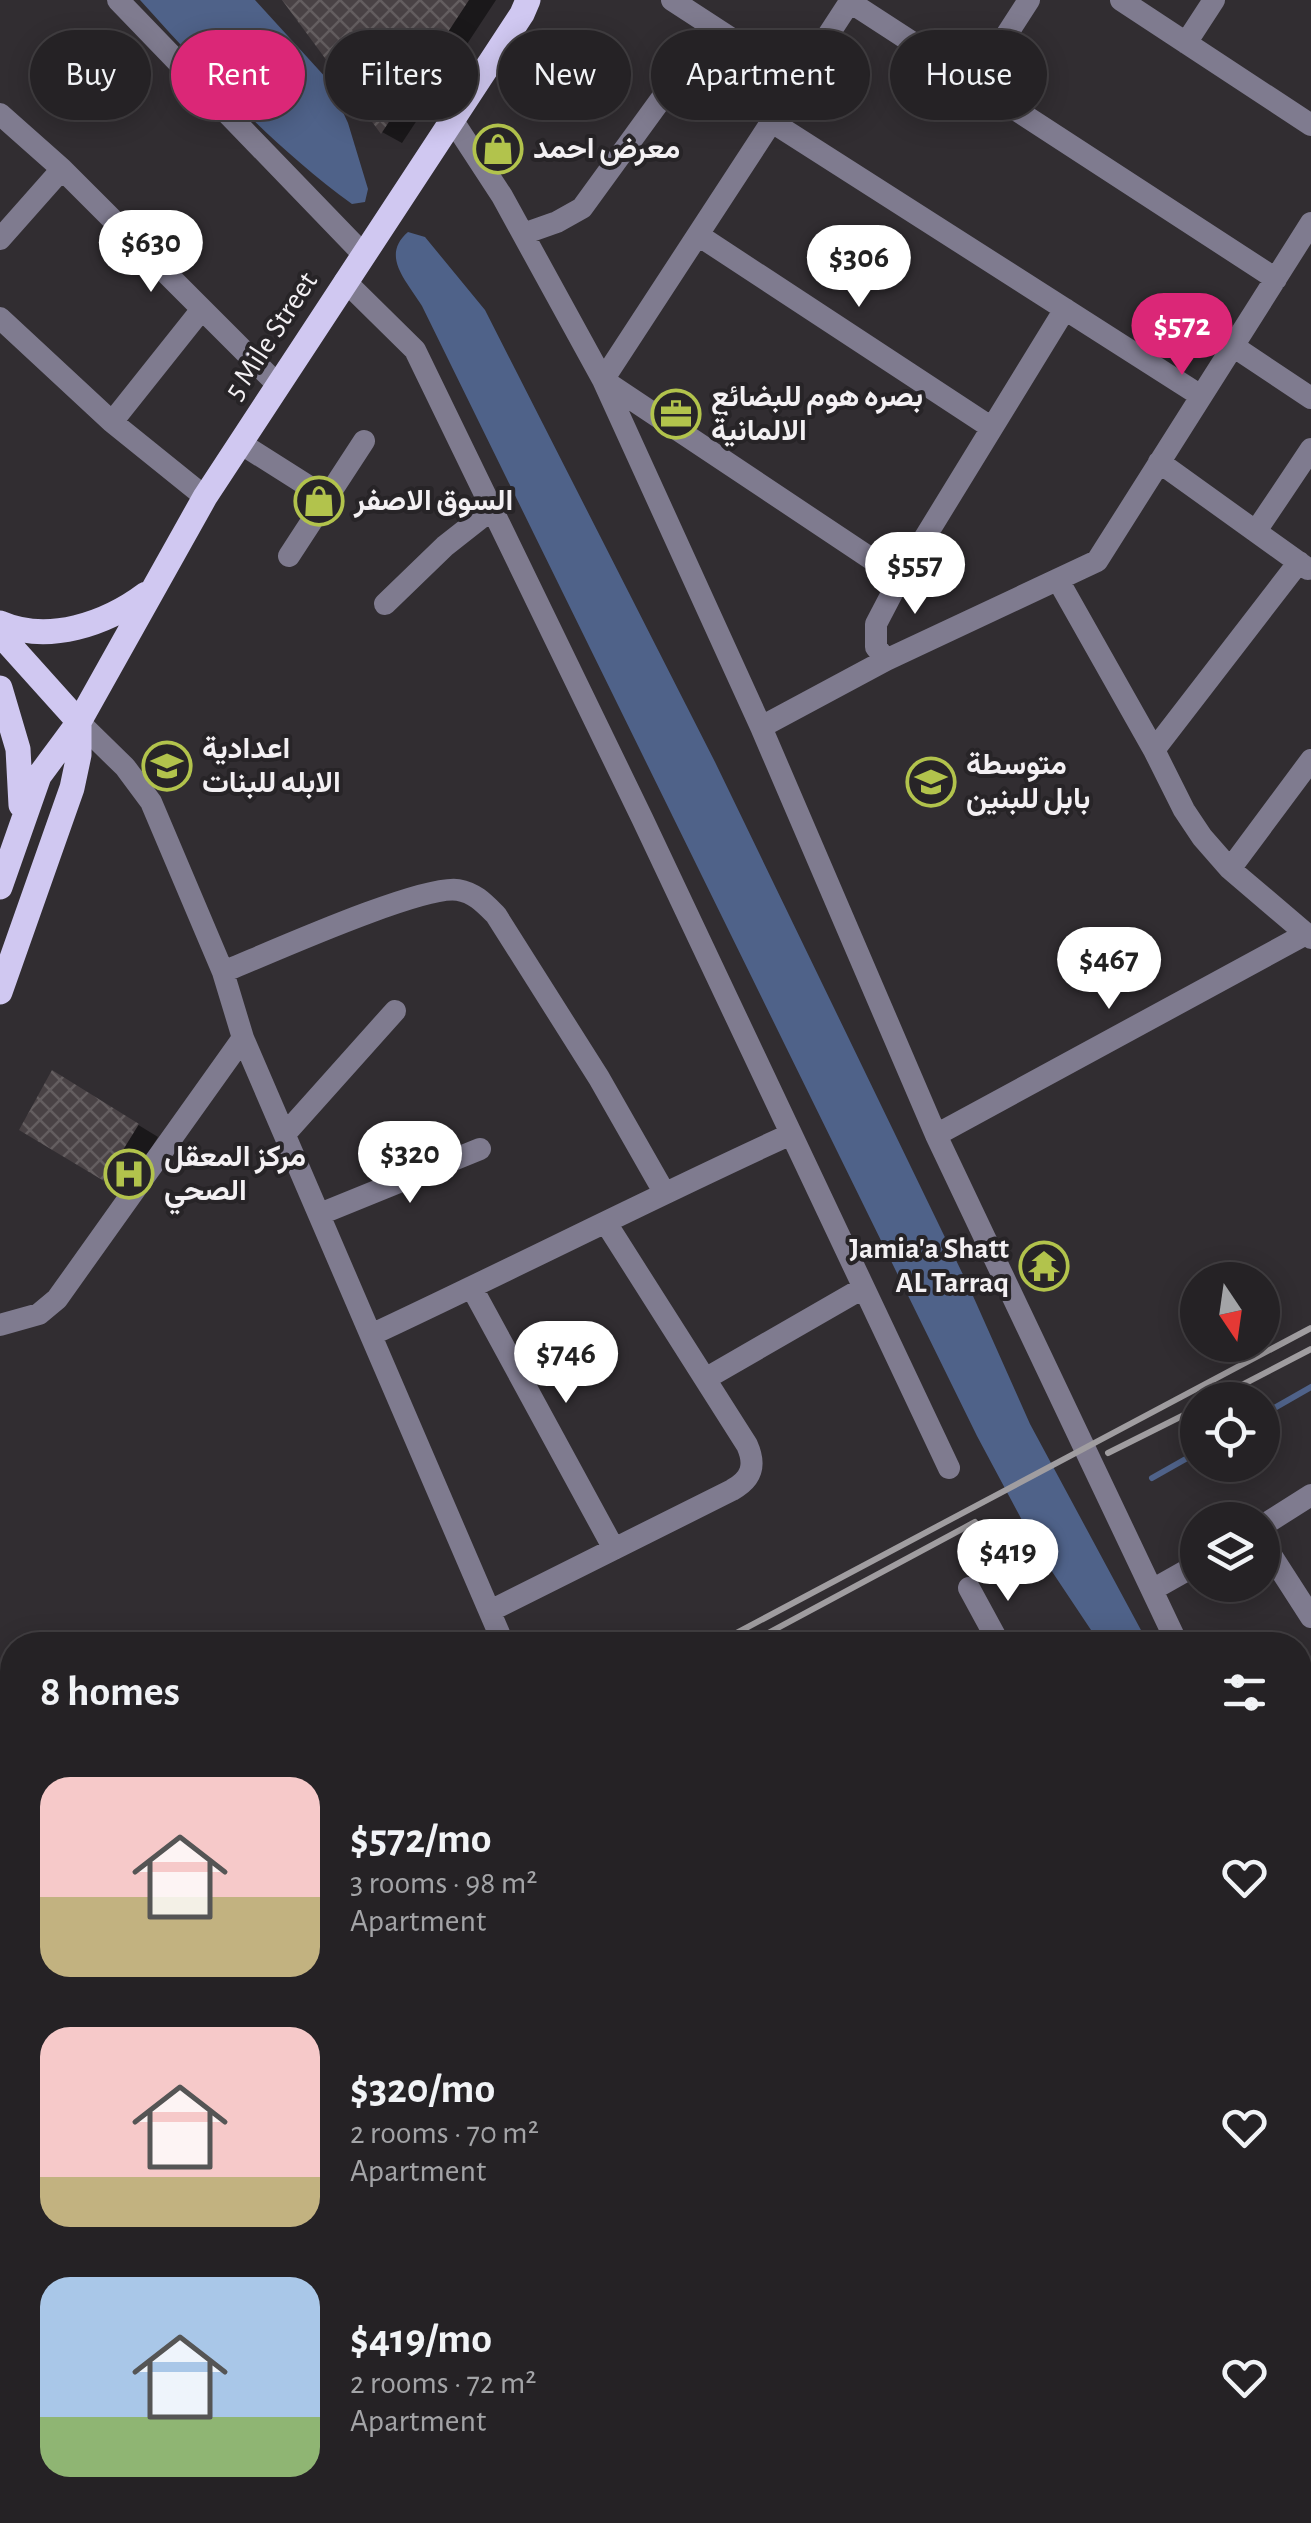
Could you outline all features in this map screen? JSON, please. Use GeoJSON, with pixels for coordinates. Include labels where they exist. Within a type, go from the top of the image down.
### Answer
{"type":"FeatureCollection","features":[{"type":"Feature","properties":{"kind":"main road","name":"5 Mile Street"},"geometry":{"type":"LineString","coordinates":[[80,722],[205,497],[530,5]]}},
{"type":"Feature","properties":{"kind":"main road"},"geometry":{"type":"LineString","coordinates":[[0,623],[24,630],[66,630],[129,607],[150,592]]}},
{"type":"Feature","properties":{"kind":"main road"},"geometry":{"type":"LineString","coordinates":[[0,634],[80,722],[72,788],[0,992]]}},
{"type":"Feature","properties":{"kind":"main road"},"geometry":{"type":"LineString","coordinates":[[0,688],[20,761],[20,831]]}},
{"type":"Feature","properties":{"kind":"main road"},"geometry":{"type":"LineString","coordinates":[[0,887],[39,776],[80,722]]}},
{"type":"Feature","properties":{"kind":"street"},"geometry":{"type":"LineString","coordinates":[[118,0],[364,254]]}},
{"type":"Feature","properties":{"kind":"street"},"geometry":{"type":"LineString","coordinates":[[672,0],[718,30]]}},
{"type":"Feature","properties":{"kind":"street"},"geometry":{"type":"LineString","coordinates":[[1009,30],[1028,0]]}},
{"type":"Feature","properties":{"kind":"street"},"geometry":{"type":"LineString","coordinates":[[1121,0],[1311,125]]}},
{"type":"Feature","properties":{"kind":"street"},"geometry":{"type":"LineString","coordinates":[[1186,43],[1214,0]]}},
{"type":"Feature","properties":{"kind":"street"},"geometry":{"type":"LineString","coordinates":[[832,30],[851,1],[896,30]]}},
{"type":"Feature","properties":{"kind":"street"},"geometry":{"type":"LineString","coordinates":[[0,114],[62,169],[277,384]]}},
{"type":"Feature","properties":{"kind":"street"},"geometry":{"type":"LineString","coordinates":[[523,234],[558,222],[582,208],[651,114]]}},
{"type":"Feature","properties":{"kind":"street"},"geometry":{"type":"LineString","coordinates":[[1034,120],[1276,279]]}},
{"type":"Feature","properties":{"kind":"street"},"geometry":{"type":"LineString","coordinates":[[453,121],[523,234],[604,380],[760,727],[936,1135],[1172,1632]]}},
{"type":"Feature","properties":{"kind":"street"},"geometry":{"type":"LineString","coordinates":[[604,380],[772,122],[1201,396]]}},
{"type":"Feature","properties":{"kind":"street"},"geometry":{"type":"LineString","coordinates":[[0,239],[62,169]]}},
{"type":"Feature","properties":{"kind":"street"},"geometry":{"type":"LineString","coordinates":[[760,727],[886,660],[1096,561],[1311,223]]}},
{"type":"Feature","properties":{"kind":"street"},"geometry":{"type":"LineString","coordinates":[[698,235],[992,428]]}},
{"type":"Feature","properties":{"kind":"street"},"geometry":{"type":"LineString","coordinates":[[345,281],[414,350],[642,818],[950,1468]]}},
{"type":"Feature","properties":{"kind":"street"},"geometry":{"type":"LineString","coordinates":[[112,422],[202,309]]}},
{"type":"Feature","properties":{"kind":"street"},"geometry":{"type":"LineString","coordinates":[[886,660],[876,647],[876,624],[900,578],[1065,309]]}},
{"type":"Feature","properties":{"kind":"street"},"geometry":{"type":"LineString","coordinates":[[0,318],[112,422],[205,497]]}},
{"type":"Feature","properties":{"kind":"street"},"geometry":{"type":"LineString","coordinates":[[1233,346],[1311,398]]}},
{"type":"Feature","properties":{"kind":"street"},"geometry":{"type":"LineString","coordinates":[[604,380],[900,578]]}},
{"type":"Feature","properties":{"kind":"street"},"geometry":{"type":"LineString","coordinates":[[290,556],[364,441]]}},
{"type":"Feature","properties":{"kind":"street"},"geometry":{"type":"LineString","coordinates":[[240,443],[327,498]]}},
{"type":"Feature","properties":{"kind":"street"},"geometry":{"type":"LineString","coordinates":[[1256,531],[1311,448]]}},
{"type":"Feature","properties":{"kind":"street"},"geometry":{"type":"LineString","coordinates":[[1154,750],[1305,566],[1159,462]]}},
{"type":"Feature","properties":{"kind":"street"},"geometry":{"type":"LineString","coordinates":[[385,604],[445,546],[492,509]]}},
{"type":"Feature","properties":{"kind":"street"},"geometry":{"type":"LineString","coordinates":[[936,1135],[1309,936],[1230,869],[1184,810],[1058,580]]}},
{"type":"Feature","properties":{"kind":"street"},"geometry":{"type":"LineString","coordinates":[[80,722],[125,767],[151,802],[223,972],[243,1038],[499,1632]]}},
{"type":"Feature","properties":{"kind":"street"},"geometry":{"type":"LineString","coordinates":[[1230,869],[1311,760]]}},
{"type":"Feature","properties":{"kind":"street"},"geometry":{"type":"LineString","coordinates":[[223,972],[406,900],[455,890],[480,898],[496,915],[600,1078],[664,1192]]}},
{"type":"Feature","properties":{"kind":"street"},"geometry":{"type":"LineString","coordinates":[[286,1134],[395,1012]]}},
{"type":"Feature","properties":{"kind":"street"},"geometry":{"type":"LineString","coordinates":[[0,1325],[39,1314],[57,1300],[243,1038]]}},
{"type":"Feature","properties":{"kind":"street"},"geometry":{"type":"LineString","coordinates":[[373,1334],[790,1135]]}},
{"type":"Feature","properties":{"kind":"street"},"geometry":{"type":"LineString","coordinates":[[320,1214],[480,1149]]}},
{"type":"Feature","properties":{"kind":"street"},"geometry":{"type":"LineString","coordinates":[[490,1611],[744,1483],[752,1471],[753,1458],[747,1445],[606,1223]]}},
{"type":"Feature","properties":{"kind":"street"},"geometry":{"type":"LineString","coordinates":[[472,1288],[614,1549]]}},
{"type":"Feature","properties":{"kind":"street"},"geometry":{"type":"LineString","coordinates":[[705,1379],[862,1288]]}},
{"type":"Feature","properties":{"kind":"street"},"geometry":{"type":"LineString","coordinates":[[1280,1515],[1311,1495]]}},
{"type":"Feature","properties":{"kind":"street"},"geometry":{"type":"LineString","coordinates":[[1280,1568],[1311,1617]]}},
{"type":"Feature","properties":{"kind":"street"},"geometry":{"type":"LineString","coordinates":[[1152,1590],[1180,1574]]}},
{"type":"Feature","properties":{"kind":"street"},"geometry":{"type":"LineString","coordinates":[[970,1588],[993,1632]]}},
{"type":"Feature","properties":{"kind":"water"},"geometry":{"type":"Polygon","coordinates":[[[140,0],[255,0],[282,30],[171,30],[171,34],[140,0]]]}},
{"type":"Feature","properties":{"kind":"water"},"geometry":{"type":"Polygon","coordinates":[[[305,55],[325,77],[325,120],[348,123],[368,189],[365,202],[352,204],[254,120],[305,120],[305,55]]]}},
{"type":"Feature","properties":{"kind":"water"},"geometry":{"type":"Polygon","coordinates":[[[408,232],[425,237],[485,310],[715,762],[969,1287],[1030,1424],[1142,1632],[1092,1632],[1039,1552],[977,1436],[422,306],[399,269],[396,250],[408,232]]]}},
{"type":"Feature","properties":{"kind":"building"},"geometry":{"type":"Polygon","coordinates":[[[282,0],[469,0],[449,30],[325,30],[325,58],[282,0]]]}},
{"type":"Feature","properties":{"kind":"building"},"geometry":{"type":"Polygon","coordinates":[[[371,120],[390,120],[381,134],[371,120]]]}},
{"type":"Feature","properties":{"kind":"building"},"geometry":{"type":"Polygon","coordinates":[[[52,1070],[139,1124],[104,1181],[19,1130],[52,1070]]]}},
{"type":"Feature","properties":{"kind":"waterway"},"geometry":{"type":"LineString","coordinates":[[1280,1405],[1311,1387]]}},
{"type":"Feature","properties":{"kind":"waterway"},"geometry":{"type":"LineString","coordinates":[[1152,1478],[1180,1462]]}},
{"type":"Feature","properties":{"kind":"railway"},"geometry":{"type":"LineString","coordinates":[[738,1632],[1311,1328]]}},
{"type":"Feature","properties":{"kind":"railway"},"geometry":{"type":"LineString","coordinates":[[1248,1382],[1311,1349]]}},
{"type":"Feature","properties":{"kind":"railway"},"geometry":{"type":"LineString","coordinates":[[1108,1453],[1180,1417]]}},
{"type":"Feature","properties":{"kind":"railway"},"geometry":{"type":"LineString","coordinates":[[770,1632],[975,1522]]}},
{"type":"Feature","properties":{"kind":"place","name":"معرض احمد"},"geometry":{"type":"Point","coordinates":[498,149]}},
{"type":"Feature","properties":{"kind":"place","name":"بصره هوم للبضائع الالمانية"},"geometry":{"type":"Point","coordinates":[676,414]}},
{"type":"Feature","properties":{"kind":"place","name":"السوق الاصفر"},"geometry":{"type":"Point","coordinates":[319,501]}},
{"type":"Feature","properties":{"kind":"place","name":"اعدادية الابله للبنات"},"geometry":{"type":"Point","coordinates":[167,766]}},
{"type":"Feature","properties":{"kind":"place","name":"متوسطة بابل للبنين"},"geometry":{"type":"Point","coordinates":[931,782]}},
{"type":"Feature","properties":{"kind":"place","name":"مركز المعقل الصحي"},"geometry":{"type":"Point","coordinates":[129,1174]}},
{"type":"Feature","properties":{"kind":"place","name":"Jamia'a Shatt AL Tarraq"},"geometry":{"type":"Point","coordinates":[1044,1266]}}]}
